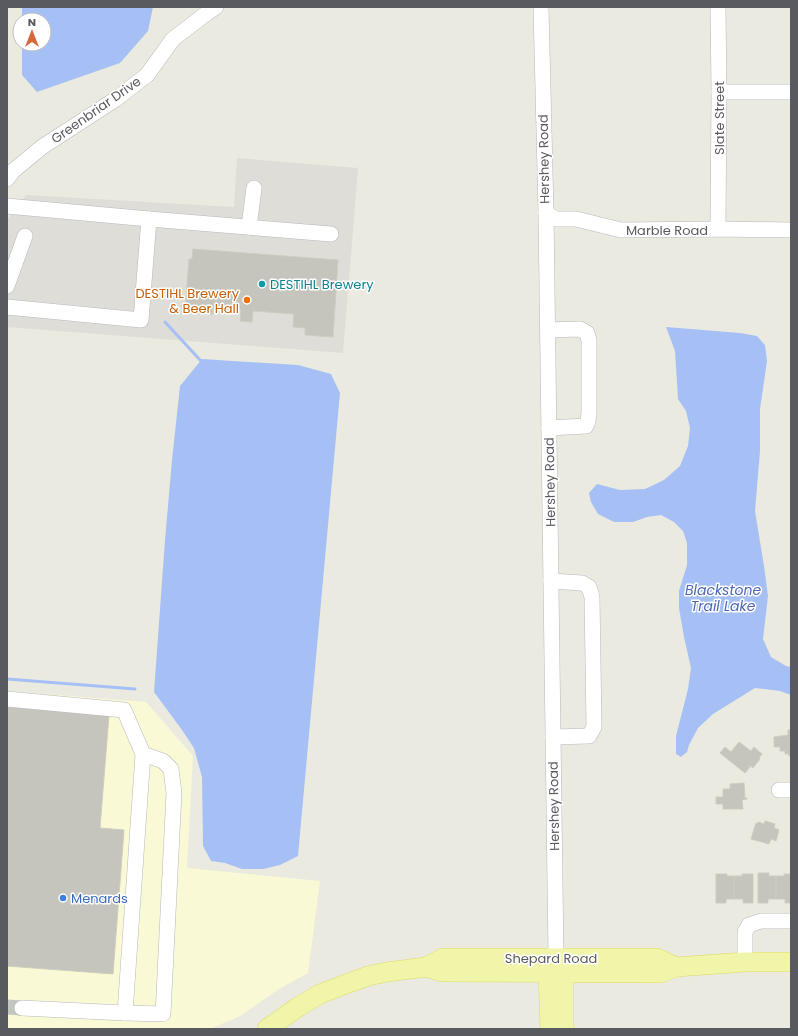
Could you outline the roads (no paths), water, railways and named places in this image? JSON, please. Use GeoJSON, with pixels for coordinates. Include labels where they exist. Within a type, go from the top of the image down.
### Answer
{"type":"FeatureCollection","features":[{"type":"Feature","properties":{"kind":"main road","name":"Shepard Road"},"geometry":{"type":"LineString","coordinates":[[267,1029],[298,1007],[320,994],[368,976],[426,967],[442,972],[556,968],[660,973],[676,967],[745,962],[791,962]]}},
{"type":"Feature","properties":{"kind":"main road","name":"Hershey Road"},"geometry":{"type":"LineString","coordinates":[[550,1029],[556,968]]}},
{"type":"Feature","properties":{"kind":"main road","name":"Hershey Road"},"geometry":{"type":"LineString","coordinates":[[556,968],[564,1029]]}},
{"type":"Feature","properties":{"kind":"street","name":"Greenbriar Drive"},"geometry":{"type":"LineString","coordinates":[[7,179],[13,171],[42,148],[116,99],[147,75],[173,39],[207,12],[216,7]]}},
{"type":"Feature","properties":{"kind":"street","name":"Hershey Road"},"geometry":{"type":"LineString","coordinates":[[541,7],[546,214],[556,968]]}},
{"type":"Feature","properties":{"kind":"street","name":"Slate Street"},"geometry":{"type":"LineString","coordinates":[[718,7],[718,229]]}},
{"type":"Feature","properties":{"kind":"street"},"geometry":{"type":"LineString","coordinates":[[719,92],[791,92]]}},
{"type":"Feature","properties":{"kind":"street"},"geometry":{"type":"LineString","coordinates":[[249,228],[254,188]]}},
{"type":"Feature","properties":{"kind":"street"},"geometry":{"type":"LineString","coordinates":[[7,206],[331,234]]}},
{"type":"Feature","properties":{"kind":"street","name":"Marble Road"},"geometry":{"type":"LineString","coordinates":[[546,214],[556,219],[576,220],[621,230],[791,230]]}},
{"type":"Feature","properties":{"kind":"street"},"geometry":{"type":"LineString","coordinates":[[7,307],[140,320],[149,219]]}},
{"type":"Feature","properties":{"kind":"street"},"geometry":{"type":"LineString","coordinates":[[7,286],[24,236]]}},
{"type":"Feature","properties":{"kind":"street"},"geometry":{"type":"LineString","coordinates":[[547,330],[580,330],[587,333],[589,340],[589,413],[586,426],[549,428]]}},
{"type":"Feature","properties":{"kind":"street"},"geometry":{"type":"LineString","coordinates":[[551,581],[582,583],[589,587],[592,597],[594,727],[589,736],[553,737]]}},
{"type":"Feature","properties":{"kind":"street"},"geometry":{"type":"LineString","coordinates":[[7,699],[124,710],[143,754],[125,1013]]}},
{"type":"Feature","properties":{"kind":"street"},"geometry":{"type":"LineString","coordinates":[[22,1008],[163,1014],[174,793],[171,769],[163,761],[143,754]]}},
{"type":"Feature","properties":{"kind":"street"},"geometry":{"type":"LineString","coordinates":[[745,962],[745,932],[749,925],[761,921],[791,921]]}},
{"type":"Feature","properties":{"kind":"water"},"geometry":{"type":"Polygon","coordinates":[[[22,7],[153,7],[148,31],[120,63],[37,92],[22,75],[22,52],[52,52],[52,12],[22,12],[22,7]]]}},
{"type":"Feature","properties":{"kind":"water","name":"Blackstone Trail Lake"},"geometry":{"type":"Polygon","coordinates":[[[666,327],[740,333],[757,336],[765,345],[767,361],[760,409],[760,451],[755,511],[768,596],[763,639],[771,657],[786,666],[791,667],[791,695],[780,691],[755,688],[713,714],[698,728],[687,752],[681,757],[676,754],[676,736],[688,689],[691,668],[679,608],[679,591],[687,565],[687,543],[683,531],[674,522],[661,515],[647,517],[633,522],[614,522],[598,514],[591,502],[589,493],[597,484],[620,490],[645,489],[664,480],[680,466],[688,446],[690,428],[686,411],[678,399],[675,351],[666,327]]]}},
{"type":"Feature","properties":{"kind":"water"},"geometry":{"type":"Polygon","coordinates":[[[202,359],[298,365],[331,374],[340,393],[298,856],[280,865],[263,869],[242,869],[225,863],[211,861],[203,846],[202,777],[194,748],[154,692],[165,540],[180,386],[202,359]]]}},
{"type":"Feature","properties":{"kind":"waterway"},"geometry":{"type":"LineString","coordinates":[[165,322],[201,361]]}},
{"type":"Feature","properties":{"kind":"waterway"},"geometry":{"type":"LineString","coordinates":[[7,679],[135,689]]}},
{"type":"Feature","properties":{"kind":"tunnel"},"geometry":{"type":"LineString","coordinates":[[7,1007],[22,1008]]}},
{"type":"Feature","properties":{"kind":"place","name":"DESTIHL Brewery"},"geometry":{"type":"Point","coordinates":[262,284]}},
{"type":"Feature","properties":{"kind":"place","name":"DESTIHL Brewery & Beer Hall"},"geometry":{"type":"Point","coordinates":[247,300]}},
{"type":"Feature","properties":{"kind":"place","name":"Menards"},"geometry":{"type":"Point","coordinates":[63,898]}}]}
